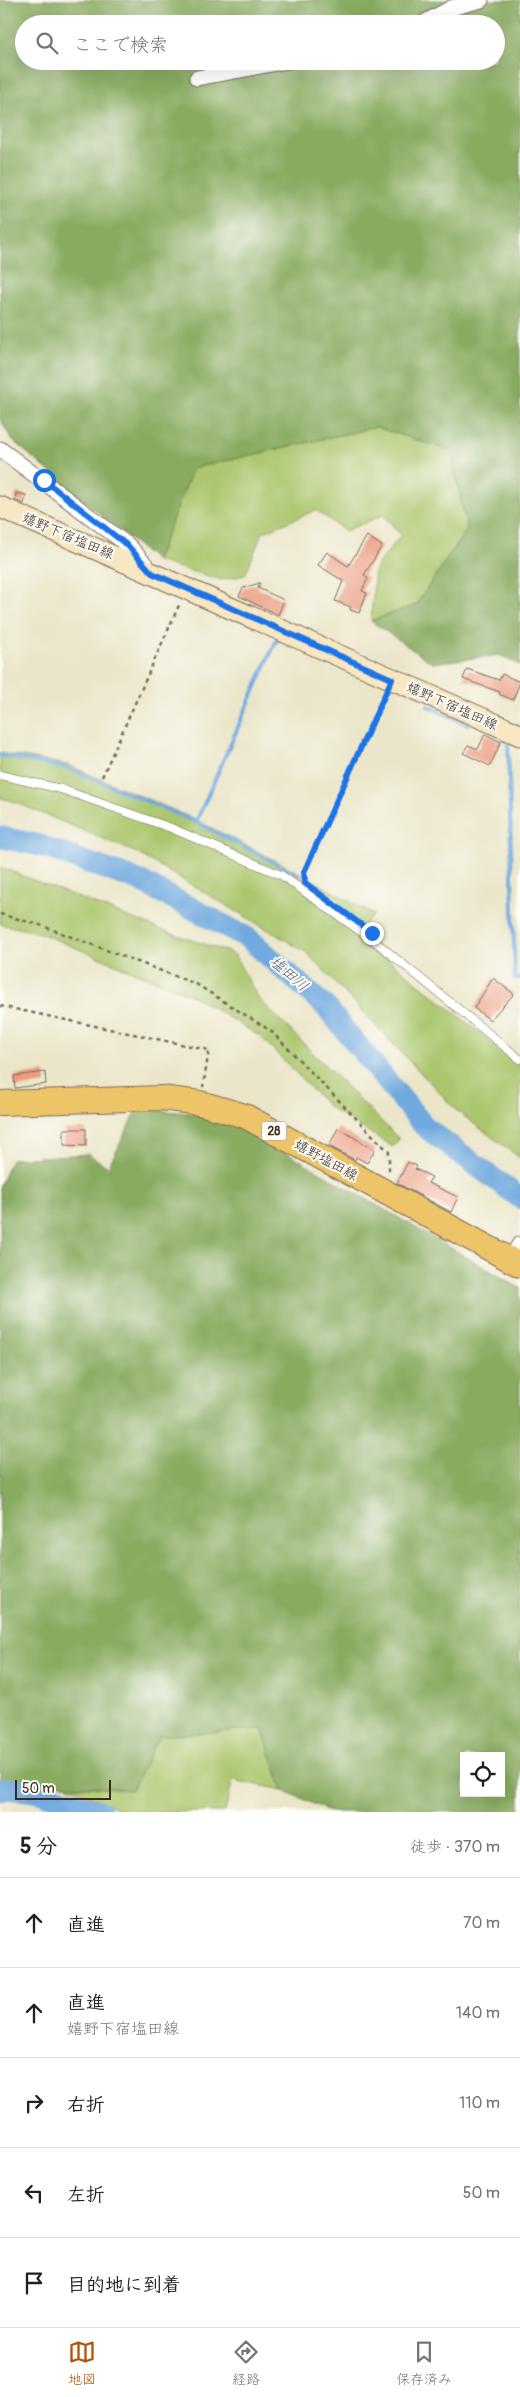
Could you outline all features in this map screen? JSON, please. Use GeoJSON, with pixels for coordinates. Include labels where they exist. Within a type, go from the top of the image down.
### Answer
{"type":"FeatureCollection","features":[{"type":"Feature","properties":{"kind":"main road","name":"嬉野下宿塩田線"},"geometry":{"type":"LineString","coordinates":[[0,507],[520,735]]}},
{"type":"Feature","properties":{"kind":"main road","name":"嬉野塩田線"},"geometry":{"type":"LineString","coordinates":[[0,1103],[161,1098],[200,1103],[245,1116],[388,1195],[517,1256]]}},
{"type":"Feature","properties":{"kind":"street"},"geometry":{"type":"LineString","coordinates":[[438,15],[451,8],[481,0]]}},
{"type":"Feature","properties":{"kind":"street"},"geometry":{"type":"LineString","coordinates":[[197,78],[240,70]]}},
{"type":"Feature","properties":{"kind":"street"},"geometry":{"type":"LineString","coordinates":[[0,449],[128,546],[152,573]]}},
{"type":"Feature","properties":{"kind":"lane"},"geometry":{"type":"LineString","coordinates":[[0,775],[61,789],[171,828],[281,876],[377,943],[520,1059]]}},
{"type":"Feature","properties":{"kind":"path"},"geometry":{"type":"LineString","coordinates":[[102,777],[186,588]]}},
{"type":"Feature","properties":{"kind":"path"},"geometry":{"type":"LineString","coordinates":[[305,883],[304,872],[392,679]]}},
{"type":"Feature","properties":{"kind":"path"},"geometry":{"type":"LineString","coordinates":[[0,914],[40,925],[196,984],[271,1031],[389,1152],[388,1195]]}},
{"type":"Feature","properties":{"kind":"path"},"geometry":{"type":"LineString","coordinates":[[0,1006],[209,1050],[200,1103]]}},
{"type":"Feature","properties":{"kind":"green space"},"geometry":{"type":"Polygon","coordinates":[[[0,0],[520,0],[520,665],[500,655],[432,663],[371,621],[416,605],[467,529],[451,451],[376,427],[193,468],[156,561],[12,440],[0,419],[0,0]]]}},
{"type":"Feature","properties":{"kind":"green space"},"geometry":{"type":"Polygon","coordinates":[[[376,427],[451,451],[467,529],[416,605],[371,621],[375,568],[401,535],[383,515],[345,531],[316,510],[262,533],[245,575],[222,580],[156,561],[193,468],[376,427]]]}},
{"type":"Feature","properties":{"kind":"green space"},"geometry":{"type":"Polygon","coordinates":[[[0,753],[68,765],[194,819],[298,872],[374,915],[365,924],[363,939],[520,1065],[520,1158],[457,1111],[306,952],[137,853],[10,800],[0,798],[0,753]]]}},
{"type":"Feature","properties":{"kind":"green space"},"geometry":{"type":"Polygon","coordinates":[[[0,867],[159,929],[234,954],[258,998],[399,1139],[393,1147],[330,1108],[261,1037],[195,997],[40,933],[0,924],[0,867]]]}},
{"type":"Feature","properties":{"kind":"green space"},"geometry":{"type":"Polygon","coordinates":[[[138,1108],[225,1117],[520,1288],[520,1812],[331,1812],[283,1790],[262,1729],[159,1736],[132,1790],[14,1780],[0,1781],[0,1185],[11,1159],[88,1154],[108,1167],[138,1108]]]}},
{"type":"Feature","properties":{"kind":"green space"},"geometry":{"type":"Polygon","coordinates":[[[262,1728],[283,1790],[233,1780],[225,1812],[126,1812],[68,1786],[132,1790],[159,1736],[262,1728]]]}},
{"type":"Feature","properties":{"kind":"building"},"geometry":{"type":"Polygon","coordinates":[[[16,493],[26,495],[24,504],[15,500],[16,493]]]}},
{"type":"Feature","properties":{"kind":"building"},"geometry":{"type":"Polygon","coordinates":[[[367,536],[382,546],[364,575],[368,578],[362,591],[367,593],[359,613],[350,610],[351,607],[335,601],[343,581],[318,565],[327,552],[348,566],[367,536]]]}},
{"type":"Feature","properties":{"kind":"building"},"geometry":{"type":"Polygon","coordinates":[[[260,583],[258,588],[284,600],[278,615],[239,596],[243,588],[260,583]]]}},
{"type":"Feature","properties":{"kind":"building"},"geometry":{"type":"Polygon","coordinates":[[[467,669],[499,680],[502,674],[520,682],[513,700],[499,694],[500,692],[463,679],[467,669]]]}},
{"type":"Feature","properties":{"kind":"building"},"geometry":{"type":"Polygon","coordinates":[[[485,734],[501,742],[490,766],[463,753],[468,745],[478,749],[485,734]]]}},
{"type":"Feature","properties":{"kind":"building"},"geometry":{"type":"Polygon","coordinates":[[[493,978],[514,994],[490,1020],[474,1008],[493,978]]]}},
{"type":"Feature","properties":{"kind":"building"},"geometry":{"type":"Polygon","coordinates":[[[45,1072],[46,1084],[15,1088],[14,1076],[45,1072]]]}},
{"type":"Feature","properties":{"kind":"building"},"geometry":{"type":"Polygon","coordinates":[[[338,1128],[375,1150],[367,1163],[356,1157],[355,1160],[329,1146],[338,1128]]]}},
{"type":"Feature","properties":{"kind":"building"},"geometry":{"type":"Polygon","coordinates":[[[64,1129],[86,1129],[86,1146],[64,1145],[64,1129]]]}},
{"type":"Feature","properties":{"kind":"building"},"geometry":{"type":"Polygon","coordinates":[[[408,1162],[417,1166],[415,1169],[432,1177],[428,1183],[458,1197],[451,1212],[397,1183],[408,1162]]]}},
{"type":"Feature","properties":{"kind":"waterway"},"geometry":{"type":"LineString","coordinates":[[0,755],[67,768],[196,822],[277,639],[279,640]]}},
{"type":"Feature","properties":{"kind":"waterway"},"geometry":{"type":"LineString","coordinates":[[428,706],[469,725]]}},
{"type":"Feature","properties":{"kind":"waterway"},"geometry":{"type":"LineString","coordinates":[[503,739],[508,742],[515,979],[520,978]]}},
{"type":"Feature","properties":{"kind":"waterway"},"geometry":{"type":"LineString","coordinates":[[196,822],[298,875]]}},
{"type":"Feature","properties":{"kind":"waterway","name":"塩田川"},"geometry":{"type":"LineString","coordinates":[[0,837],[38,845],[140,881],[248,938],[325,1006],[425,1127],[520,1198]]}},
{"type":"Feature","properties":{"kind":"waterway"},"geometry":{"type":"LineString","coordinates":[[0,1789],[26,1790],[64,1799],[101,1812]]}},
{"type":"Feature","properties":{"kind":"route"},"geometry":{"type":"LineString","coordinates":[[44,480],[128,546],[152,573],[392,679],[304,872],[305,883],[372,933]]}}]}
